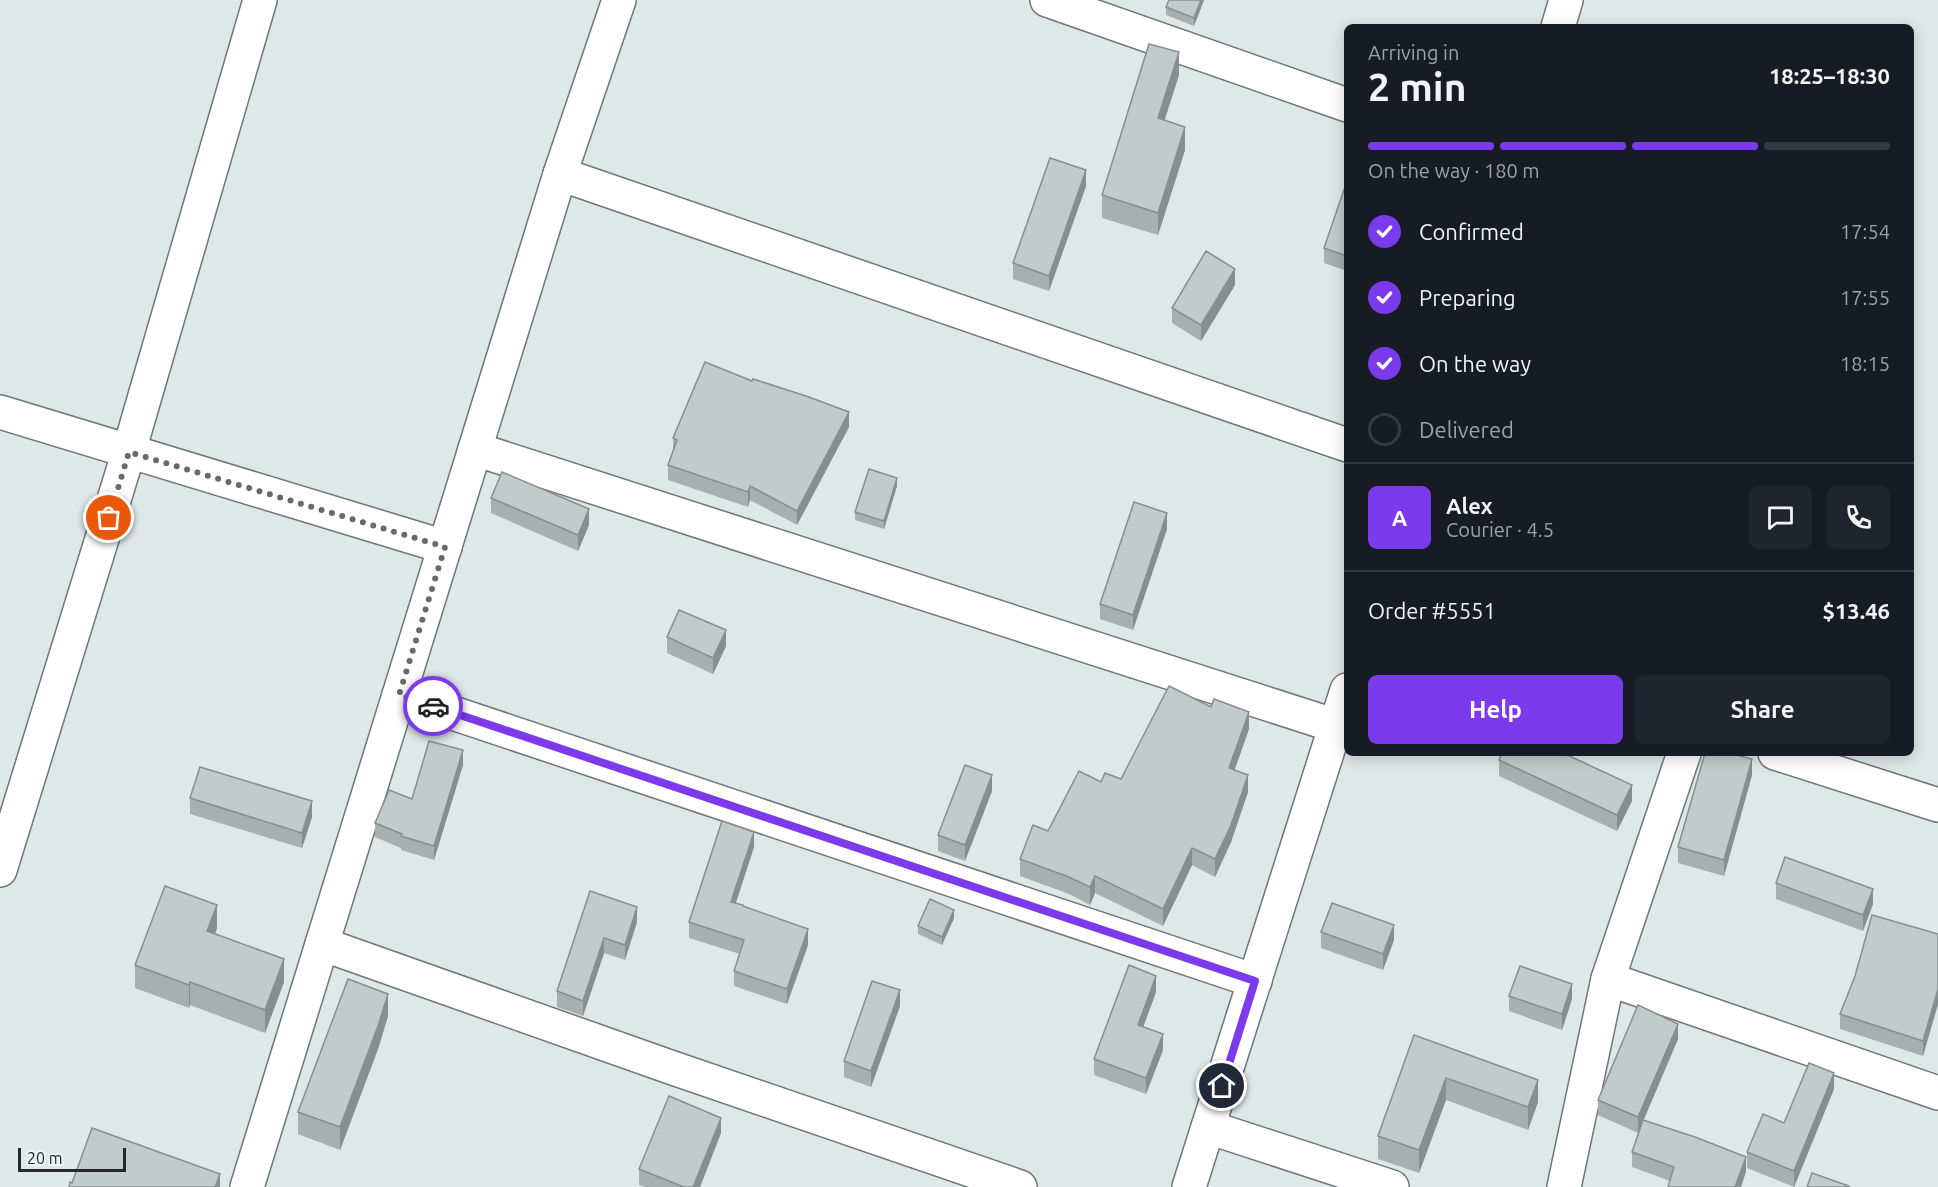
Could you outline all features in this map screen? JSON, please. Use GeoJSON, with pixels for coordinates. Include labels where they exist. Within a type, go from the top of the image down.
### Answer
{"type":"FeatureCollection","features":[{"type":"Feature","properties":{"kind":"street"},"geometry":{"type":"LineString","coordinates":[[0,870],[129,452],[260,0]]}},
{"type":"Feature","properties":{"kind":"street"},"geometry":{"type":"LineString","coordinates":[[247,1187],[560,174],[619,0]]}},
{"type":"Feature","properties":{"kind":"street"},"geometry":{"type":"LineString","coordinates":[[1047,0],[1344,104]]}},
{"type":"Feature","properties":{"kind":"street"},"geometry":{"type":"LineString","coordinates":[[1559,24],[1566,0]]}},
{"type":"Feature","properties":{"kind":"street"},"geometry":{"type":"LineString","coordinates":[[560,174],[1344,444]]}},
{"type":"Feature","properties":{"kind":"street"},"geometry":{"type":"LineString","coordinates":[[0,412],[445,547]]}},
{"type":"Feature","properties":{"kind":"street"},"geometry":{"type":"LineString","coordinates":[[475,449],[1336,726]]}},
{"type":"Feature","properties":{"kind":"street"},"geometry":{"type":"LineString","coordinates":[[399,695],[1255,981]]}},
{"type":"Feature","properties":{"kind":"street"},"geometry":{"type":"LineString","coordinates":[[1189,1187],[1344,700]]}},
{"type":"Feature","properties":{"kind":"street"},"geometry":{"type":"LineString","coordinates":[[1564,1187],[1608,979],[1683,756]]}},
{"type":"Feature","properties":{"kind":"street"},"geometry":{"type":"LineString","coordinates":[[1784,756],[1938,805]]}},
{"type":"Feature","properties":{"kind":"street"},"geometry":{"type":"LineString","coordinates":[[322,944],[1020,1187]]}},
{"type":"Feature","properties":{"kind":"street"},"geometry":{"type":"LineString","coordinates":[[1608,979],[1938,1093]]}},
{"type":"Feature","properties":{"kind":"street"},"geometry":{"type":"LineString","coordinates":[[1208,1127],[1392,1187]]}},
{"type":"Feature","properties":{"kind":"building"},"geometry":{"type":"Polygon","coordinates":[[[1169,0],[1201,0],[1194,18],[1166,7],[1169,0]]]}},
{"type":"Feature","properties":{"kind":"building"},"geometry":{"type":"Polygon","coordinates":[[[1149,44],[1179,52],[1158,118],[1185,127],[1158,213],[1102,195],[1149,44]]]}},
{"type":"Feature","properties":{"kind":"building"},"geometry":{"type":"Polygon","coordinates":[[[1050,158],[1086,170],[1049,276],[1013,263],[1050,158]]]}},
{"type":"Feature","properties":{"kind":"building"},"geometry":{"type":"Polygon","coordinates":[[[1344,190],[1344,255],[1324,248],[1344,190]]]}},
{"type":"Feature","properties":{"kind":"building"},"geometry":{"type":"Polygon","coordinates":[[[1206,251],[1235,269],[1201,325],[1172,308],[1206,251]]]}},
{"type":"Feature","properties":{"kind":"building"},"geometry":{"type":"Polygon","coordinates":[[[705,362],[752,381],[753,379],[849,412],[797,511],[750,486],[748,492],[668,465],[677,440],[673,438],[705,362]]]}},
{"type":"Feature","properties":{"kind":"building"},"geometry":{"type":"Polygon","coordinates":[[[869,469],[897,478],[884,521],[855,512],[869,469]]]}},
{"type":"Feature","properties":{"kind":"building"},"geometry":{"type":"Polygon","coordinates":[[[502,472],[589,509],[578,535],[491,498],[502,472]]]}},
{"type":"Feature","properties":{"kind":"building"},"geometry":{"type":"Polygon","coordinates":[[[1134,502],[1167,513],[1133,615],[1100,604],[1134,502]]]}},
{"type":"Feature","properties":{"kind":"building"},"geometry":{"type":"Polygon","coordinates":[[[679,610],[726,630],[713,658],[667,637],[679,610]]]}},
{"type":"Feature","properties":{"kind":"building"},"geometry":{"type":"Polygon","coordinates":[[[1169,686],[1211,707],[1214,699],[1249,712],[1229,768],[1248,775],[1231,825],[1215,859],[1192,848],[1163,909],[1095,876],[1090,887],[1020,859],[1033,825],[1048,831],[1079,771],[1101,782],[1105,773],[1121,779],[1169,686]]]}},
{"type":"Feature","properties":{"kind":"building"},"geometry":{"type":"Polygon","coordinates":[[[429,741],[463,750],[434,846],[401,836],[402,834],[375,823],[389,790],[412,799],[429,741]]]}},
{"type":"Feature","properties":{"kind":"building"},"geometry":{"type":"Polygon","coordinates":[[[1501,756],[1569,756],[1632,785],[1617,815],[1499,760],[1501,756]]]}},
{"type":"Feature","properties":{"kind":"building"},"geometry":{"type":"Polygon","coordinates":[[[1704,756],[1740,756],[1752,759],[1724,860],[1678,847],[1704,756]]]}},
{"type":"Feature","properties":{"kind":"building"},"geometry":{"type":"Polygon","coordinates":[[[965,765],[992,775],[965,845],[938,835],[965,765]]]}},
{"type":"Feature","properties":{"kind":"building"},"geometry":{"type":"Polygon","coordinates":[[[200,767],[312,801],[302,833],[190,798],[200,767]]]}},
{"type":"Feature","properties":{"kind":"building"},"geometry":{"type":"Polygon","coordinates":[[[722,821],[754,832],[731,902],[808,929],[787,989],[734,971],[744,940],[689,922],[722,821]]]}},
{"type":"Feature","properties":{"kind":"building"},"geometry":{"type":"Polygon","coordinates":[[[1785,857],[1873,889],[1863,915],[1776,883],[1785,857]]]}},
{"type":"Feature","properties":{"kind":"building"},"geometry":{"type":"Polygon","coordinates":[[[165,886],[217,905],[207,931],[284,959],[265,1010],[190,982],[189,985],[135,965],[165,886]]]}},
{"type":"Feature","properties":{"kind":"building"},"geometry":{"type":"Polygon","coordinates":[[[590,891],[637,907],[625,945],[604,938],[583,1001],[557,991],[590,891]]]}},
{"type":"Feature","properties":{"kind":"building"},"geometry":{"type":"Polygon","coordinates":[[[930,899],[954,910],[942,937],[918,926],[930,899]]]}},
{"type":"Feature","properties":{"kind":"building"},"geometry":{"type":"Polygon","coordinates":[[[1332,903],[1394,925],[1383,954],[1321,932],[1332,903]]]}},
{"type":"Feature","properties":{"kind":"building"},"geometry":{"type":"Polygon","coordinates":[[[1872,915],[1938,934],[1938,989],[1923,1041],[1840,1014],[1855,976],[1872,915]]]}},
{"type":"Feature","properties":{"kind":"building"},"geometry":{"type":"Polygon","coordinates":[[[1129,965],[1156,976],[1138,1025],[1163,1034],[1146,1078],[1094,1059],[1129,965]]]}},
{"type":"Feature","properties":{"kind":"building"},"geometry":{"type":"Polygon","coordinates":[[[1520,966],[1572,984],[1562,1014],[1509,996],[1520,966]]]}},
{"type":"Feature","properties":{"kind":"building"},"geometry":{"type":"Polygon","coordinates":[[[348,979],[388,994],[340,1127],[298,1112],[348,979]]]}},
{"type":"Feature","properties":{"kind":"building"},"geometry":{"type":"Polygon","coordinates":[[[872,981],[900,990],[871,1071],[844,1061],[872,981]]]}},
{"type":"Feature","properties":{"kind":"building"},"geometry":{"type":"Polygon","coordinates":[[[1638,1005],[1678,1024],[1638,1117],[1598,1100],[1638,1005]]]}},
{"type":"Feature","properties":{"kind":"building"},"geometry":{"type":"Polygon","coordinates":[[[1414,1035],[1538,1080],[1528,1107],[1446,1078],[1419,1150],[1378,1136],[1414,1035]]]}},
{"type":"Feature","properties":{"kind":"building"},"geometry":{"type":"Polygon","coordinates":[[[1809,1063],[1834,1073],[1794,1171],[1747,1152],[1763,1114],[1784,1123],[1809,1063]]]}},
{"type":"Feature","properties":{"kind":"building"},"geometry":{"type":"Polygon","coordinates":[[[669,1096],[721,1118],[693,1187],[684,1187],[639,1169],[669,1096]]]}},
{"type":"Feature","properties":{"kind":"building"},"geometry":{"type":"Polygon","coordinates":[[[1643,1120],[1746,1157],[1735,1187],[1668,1187],[1674,1167],[1632,1152],[1643,1120]]]}},
{"type":"Feature","properties":{"kind":"building"},"geometry":{"type":"Polygon","coordinates":[[[92,1128],[220,1174],[215,1187],[69,1187],[92,1128]]]}},
{"type":"Feature","properties":{"kind":"building"},"geometry":{"type":"Polygon","coordinates":[[[1812,1173],[1849,1186],[1849,1187],[1807,1187],[1812,1173]]]}},
{"type":"Feature","properties":{"kind":"way so far"},"geometry":{"type":"LineString","coordinates":[[109,518],[129,452],[445,547],[399,695],[433,706]]}},
{"type":"Feature","properties":{"kind":"route"},"geometry":{"type":"LineString","coordinates":[[433,706],[1255,981],[1222,1086]]}}]}
